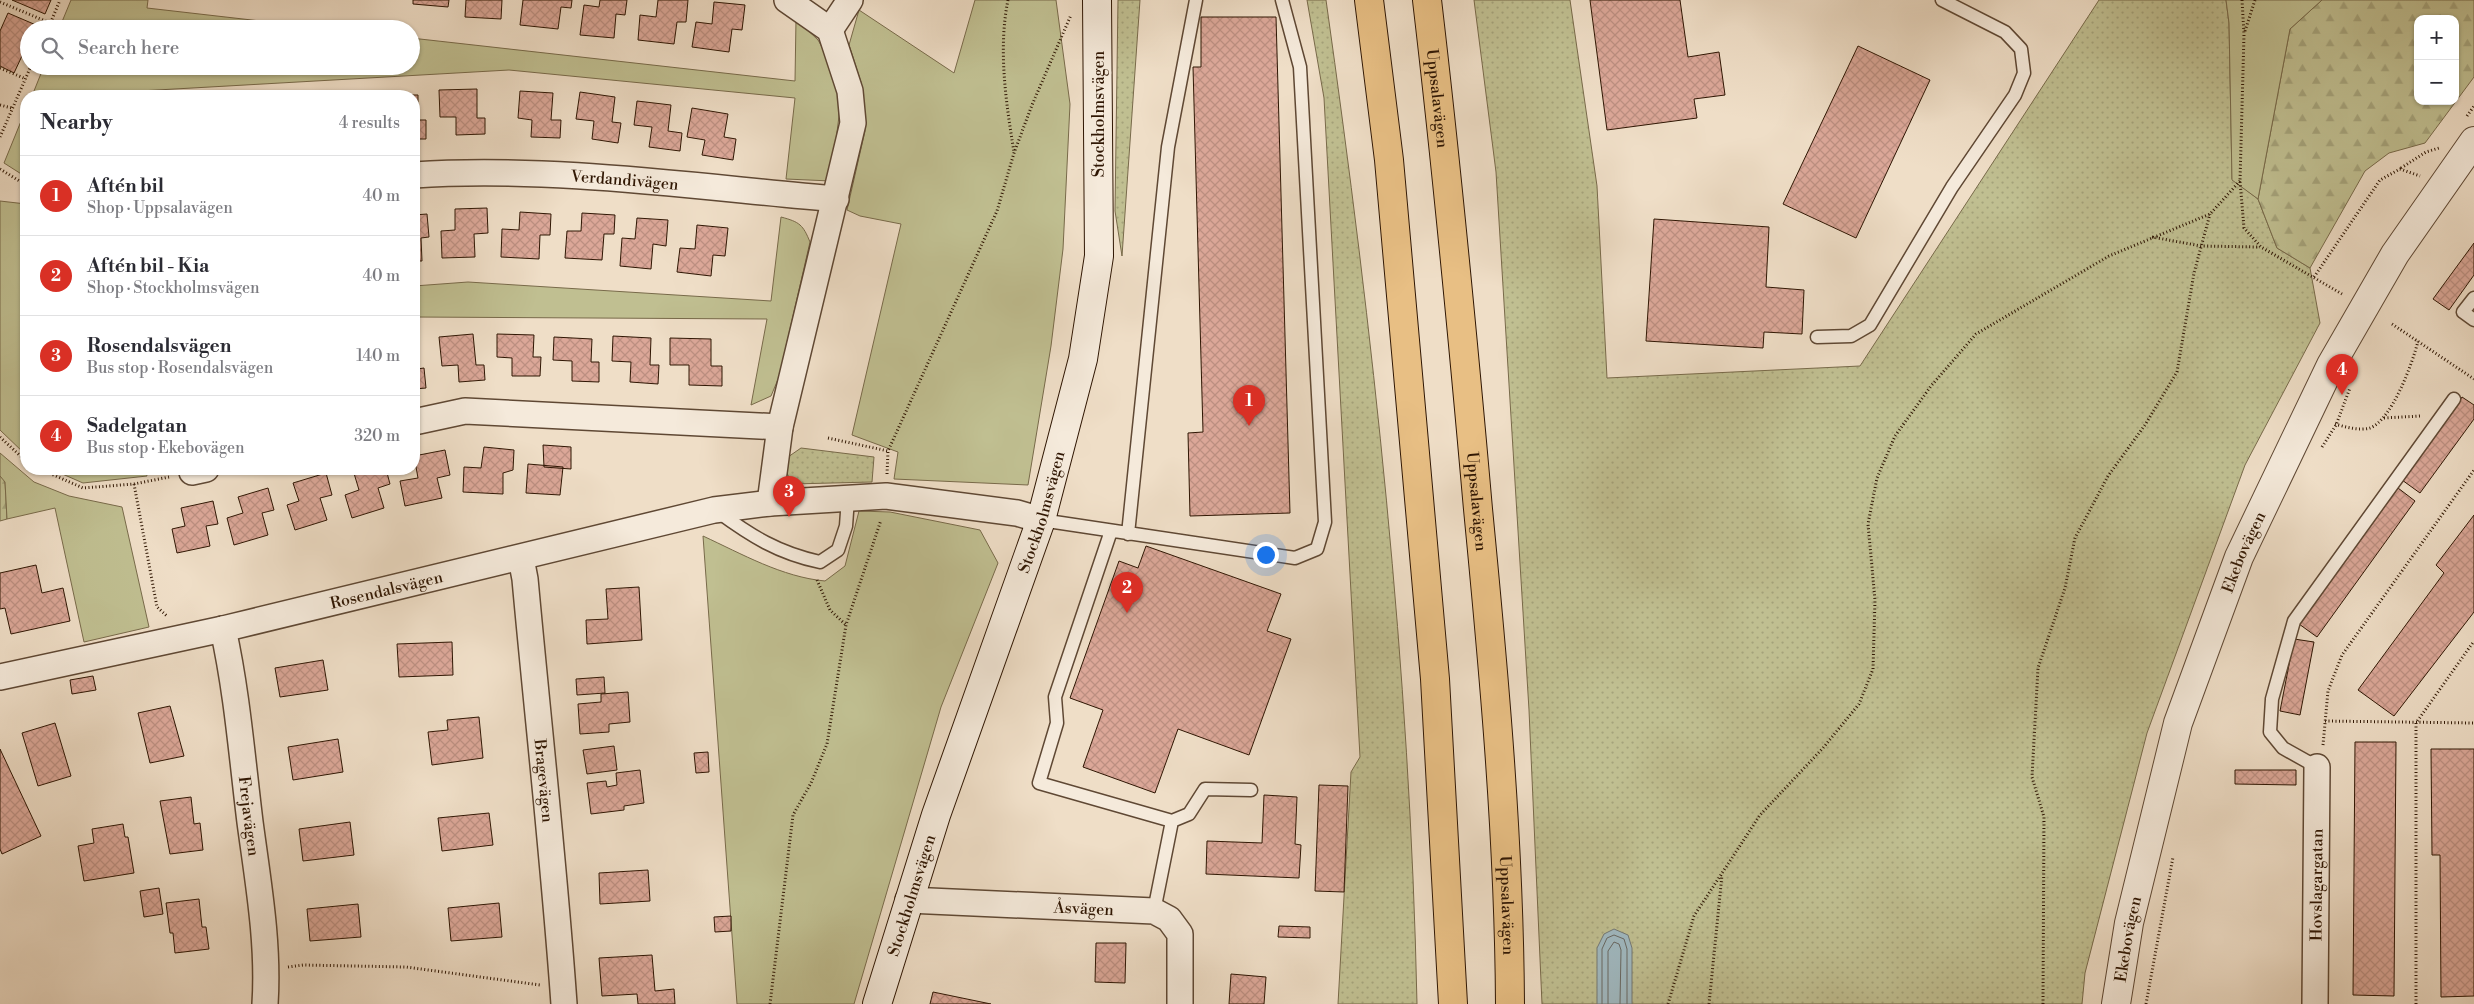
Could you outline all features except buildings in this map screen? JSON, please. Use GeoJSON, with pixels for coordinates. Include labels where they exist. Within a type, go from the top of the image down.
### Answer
{"type":"FeatureCollection","features":[{"type":"Feature","properties":{"kind":"highway"},"geometry":{"type":"LineString","coordinates":[[1369,0],[1389,160],[1435,670],[1453,1004]]}},
{"type":"Feature","properties":{"kind":"highway","name":"Uppsalavägen"},"geometry":{"type":"LineString","coordinates":[[1427,0],[1446,163],[1499,731],[1510,948],[1510,1004]]}},
{"type":"Feature","properties":{"kind":"highway"},"geometry":{"type":"LineString","coordinates":[[1510,948],[1514,1004]]}},
{"type":"Feature","properties":{"kind":"main road","name":"Stockholmsvägen"},"geometry":{"type":"LineString","coordinates":[[877,1004],[908,900],[1041,520],[1083,359],[1099,256],[1097,0]]}},
{"type":"Feature","properties":{"kind":"main road","name":"Ekebovägen"},"geometry":{"type":"LineString","coordinates":[[2116,1004],[2129,923],[2178,723],[2239,557],[2331,365],[2395,254],[2474,141]]}},
{"type":"Feature","properties":{"kind":"street"},"geometry":{"type":"LineString","coordinates":[[770,503],[780,427],[853,123],[850,91],[830,30],[787,0]]}},
{"type":"Feature","properties":{"kind":"street"},"geometry":{"type":"LineString","coordinates":[[830,30],[850,0]]}},
{"type":"Feature","properties":{"kind":"street","name":"Verdandivägen"},"geometry":{"type":"LineString","coordinates":[[420,175],[461,172],[540,173],[836,199]]}},
{"type":"Feature","properties":{"kind":"street"},"geometry":{"type":"LineString","coordinates":[[420,421],[465,411],[780,427]]}},
{"type":"Feature","properties":{"kind":"street","name":"Rosendalsvägen"},"geometry":{"type":"LineString","coordinates":[[0,677],[223,629],[714,510],[770,503],[886,496],[1017,513],[1041,520]]}},
{"type":"Feature","properties":{"kind":"street","name":"Bragevägen"},"geometry":{"type":"LineString","coordinates":[[521,558],[526,580],[544,783],[553,857],[564,996]]}},
{"type":"Feature","properties":{"kind":"street","name":"Frejavägen"},"geometry":{"type":"LineString","coordinates":[[223,629],[231,666],[267,969],[265,1004]]}},
{"type":"Feature","properties":{"kind":"street","name":"Hovslagargatan"},"geometry":{"type":"LineString","coordinates":[[2315,1004],[2317,766]]}},
{"type":"Feature","properties":{"kind":"street","name":"Åsvägen"},"geometry":{"type":"LineString","coordinates":[[908,900],[1154,911]]}},
{"type":"Feature","properties":{"kind":"street"},"geometry":{"type":"LineString","coordinates":[[1154,911],[1169,919],[1180,934],[1180,1004]]}},
{"type":"Feature","properties":{"kind":"lane"},"geometry":{"type":"LineString","coordinates":[[1128,534],[1168,147],[1196,0]]}},
{"type":"Feature","properties":{"kind":"lane"},"geometry":{"type":"LineString","coordinates":[[1041,520],[1295,558],[1317,549],[1325,522],[1300,67],[1282,0]]}},
{"type":"Feature","properties":{"kind":"lane"},"geometry":{"type":"LineString","coordinates":[[1817,337],[1851,336],[1870,325],[1952,187],[2015,95],[2024,73],[2021,49],[2005,32],[1942,0]]}},
{"type":"Feature","properties":{"kind":"lane"},"geometry":{"type":"LineString","coordinates":[[2474,298],[2463,312],[2474,320]]}},
{"type":"Feature","properties":{"kind":"lane"},"geometry":{"type":"LineString","coordinates":[[2317,766],[2283,748],[2270,732],[2272,698],[2294,621],[2454,399]]}},
{"type":"Feature","properties":{"kind":"lane"},"geometry":{"type":"LineString","coordinates":[[714,510],[757,540],[794,556],[820,562],[838,550],[846,526],[848,498]]}},
{"type":"Feature","properties":{"kind":"lane"},"geometry":{"type":"LineString","coordinates":[[1111,531],[1055,697],[1057,723],[1039,783],[1172,822],[1189,814],[1205,789],[1251,790]]}},
{"type":"Feature","properties":{"kind":"lane"},"geometry":{"type":"LineString","coordinates":[[1154,911],[1172,822]]}},
{"type":"Feature","properties":{"kind":"path"},"geometry":{"type":"LineString","coordinates":[[51,20],[60,0]]}},
{"type":"Feature","properties":{"kind":"path"},"geometry":{"type":"LineString","coordinates":[[1008,0],[1003,24],[1007,106],[1014,153]]}},
{"type":"Feature","properties":{"kind":"path"},"geometry":{"type":"LineString","coordinates":[[2242,0],[2244,34],[2240,182],[2244,228],[2261,247],[2342,294]]}},
{"type":"Feature","properties":{"kind":"path"},"geometry":{"type":"LineString","coordinates":[[2244,34],[2255,0]]}},
{"type":"Feature","properties":{"kind":"path"},"geometry":{"type":"LineString","coordinates":[[0,2],[43,20]]}},
{"type":"Feature","properties":{"kind":"path"},"geometry":{"type":"LineString","coordinates":[[770,1004],[793,815],[811,783],[827,744],[846,625],[883,512],[886,496],[888,451],[997,211],[1014,153],[1072,13]]}},
{"type":"Feature","properties":{"kind":"path"},"geometry":{"type":"LineString","coordinates":[[0,68],[26,79]]}},
{"type":"Feature","properties":{"kind":"path"},"geometry":{"type":"LineString","coordinates":[[21,90],[28,75]]}},
{"type":"Feature","properties":{"kind":"path"},"geometry":{"type":"LineString","coordinates":[[0,138],[20,91]]}},
{"type":"Feature","properties":{"kind":"path"},"geometry":{"type":"LineString","coordinates":[[0,105],[12,108]]}},
{"type":"Feature","properties":{"kind":"path"},"geometry":{"type":"LineString","coordinates":[[0,169],[20,181]]}},
{"type":"Feature","properties":{"kind":"path"},"geometry":{"type":"LineString","coordinates":[[2314,277],[2380,180],[2400,169],[2422,177]]}},
{"type":"Feature","properties":{"kind":"path"},"geometry":{"type":"LineString","coordinates":[[1668,1004],[1694,916],[1760,815],[1823,748],[1859,704],[1873,669],[1875,600],[1868,524],[1877,478],[1895,436],[1931,386],[1976,334],[2108,256],[2210,214],[2240,182]]}},
{"type":"Feature","properties":{"kind":"path"},"geometry":{"type":"LineString","coordinates":[[2043,1004],[2044,817],[2032,777],[2038,668],[2065,588],[2075,538],[2108,476],[2145,425],[2177,372],[2200,246],[2210,214]]}},
{"type":"Feature","properties":{"kind":"path"},"geometry":{"type":"LineString","coordinates":[[2152,237],[2200,246],[2261,247]]}},
{"type":"Feature","properties":{"kind":"path"},"geometry":{"type":"LineString","coordinates":[[2392,324],[2474,380]]}},
{"type":"Feature","properties":{"kind":"path"},"geometry":{"type":"LineString","coordinates":[[2336,425],[2370,428],[2383,418],[2398,392],[2418,340]]}},
{"type":"Feature","properties":{"kind":"path"},"geometry":{"type":"LineString","coordinates":[[2321,449],[2336,425],[2354,379]]}},
{"type":"Feature","properties":{"kind":"path"},"geometry":{"type":"LineString","coordinates":[[2383,418],[2411,415],[2440,418]]}},
{"type":"Feature","properties":{"kind":"path"},"geometry":{"type":"LineString","coordinates":[[0,437],[20,455]]}},
{"type":"Feature","properties":{"kind":"path"},"geometry":{"type":"LineString","coordinates":[[828,438],[888,451]]}},
{"type":"Feature","properties":{"kind":"path"},"geometry":{"type":"LineString","coordinates":[[2317,766],[2322,754],[2328,691],[2342,655],[2474,470]]}},
{"type":"Feature","properties":{"kind":"path"},"geometry":{"type":"LineString","coordinates":[[54,475],[83,488],[134,484],[176,475]]}},
{"type":"Feature","properties":{"kind":"path"},"geometry":{"type":"LineString","coordinates":[[134,484],[157,607],[168,618],[173,639]]}},
{"type":"Feature","properties":{"kind":"path"},"geometry":{"type":"LineString","coordinates":[[820,562],[817,581],[830,610],[846,625]]}},
{"type":"Feature","properties":{"kind":"path"},"geometry":{"type":"LineString","coordinates":[[2416,1004],[2416,723],[2474,642]]}},
{"type":"Feature","properties":{"kind":"path"},"geometry":{"type":"LineString","coordinates":[[2325,721],[2474,723]]}},
{"type":"Feature","properties":{"kind":"path"},"geometry":{"type":"LineString","coordinates":[[2146,1004],[2175,850]]}},
{"type":"Feature","properties":{"kind":"path"},"geometry":{"type":"LineString","coordinates":[[1709,1004],[1722,874]]}},
{"type":"Feature","properties":{"kind":"path"},"geometry":{"type":"LineString","coordinates":[[267,969],[303,965],[406,967],[564,996]]}},
{"type":"Feature","properties":{"kind":"green space"},"geometry":{"type":"Polygon","coordinates":[[[71,0],[148,0],[147,8],[252,20],[63,20],[71,0]]]}},
{"type":"Feature","properties":{"kind":"green space"},"geometry":{"type":"Polygon","coordinates":[[[975,0],[1056,0],[1070,104],[1063,249],[1051,346],[1028,485],[894,479],[898,452],[852,435],[901,224],[860,216],[847,210],[865,131],[861,82],[849,45],[859,10],[954,73],[975,0]]]}},
{"type":"Feature","properties":{"kind":"green space"},"geometry":{"type":"Polygon","coordinates":[[[1118,0],[1140,0],[1122,256],[1115,211],[1118,0]]]}},
{"type":"Feature","properties":{"kind":"green space"},"geometry":{"type":"Polygon","coordinates":[[[1307,0],[1326,0],[1374,375],[1398,626],[1413,878],[1417,1004],[1338,1004],[1351,772],[1360,757],[1324,98],[1307,0]]]}},
{"type":"Feature","properties":{"kind":"green space"},"geometry":{"type":"Polygon","coordinates":[[[1474,0],[1570,0],[1597,186],[1607,378],[1860,366],[2099,0],[2226,0],[2229,23],[2232,179],[2258,199],[2277,248],[2310,268],[2320,323],[2245,465],[2147,733],[2085,973],[2082,1004],[1542,1004],[1529,710],[1496,172],[1474,0]]]}},
{"type":"Feature","properties":{"kind":"green space"},"geometry":{"type":"Polygon","coordinates":[[[2226,0],[2322,0],[2290,29],[2258,199],[2232,180],[2229,23],[2226,0]]]}},
{"type":"Feature","properties":{"kind":"green space"},"geometry":{"type":"Polygon","coordinates":[[[2322,0],[2474,0],[2474,77],[2459,97],[2459,15],[2414,15],[2414,105],[2453,105],[2425,143],[2389,153],[2365,171],[2310,268],[2277,248],[2258,199],[2290,29],[2322,0]]]}},
{"type":"Feature","properties":{"kind":"green space"},"geometry":{"type":"Polygon","coordinates":[[[796,19],[818,40],[838,75],[839,116],[831,181],[786,179],[795,98],[509,70],[157,90],[34,90],[40,75],[420,75],[420,39],[795,81],[796,19]]]}},
{"type":"Feature","properties":{"kind":"green space"},"geometry":{"type":"Polygon","coordinates":[[[20,124],[20,173],[4,163],[20,124]]]}},
{"type":"Feature","properties":{"kind":"green space"},"geometry":{"type":"Polygon","coordinates":[[[0,201],[20,203],[20,449],[0,430],[0,201]]]}},
{"type":"Feature","properties":{"kind":"green space"},"geometry":{"type":"Polygon","coordinates":[[[781,217],[800,225],[810,242],[779,377],[771,396],[751,405],[767,319],[420,317],[420,286],[468,282],[771,301],[781,217]]]}},
{"type":"Feature","properties":{"kind":"green space"},"geometry":{"type":"Polygon","coordinates":[[[801,448],[874,457],[872,482],[792,484],[786,471],[788,457],[801,448]]]}},
{"type":"Feature","properties":{"kind":"green space"},"geometry":{"type":"Polygon","coordinates":[[[0,453],[20,470],[20,475],[26,475],[34,482],[69,496],[122,507],[149,627],[84,642],[55,508],[7,519],[5,482],[0,476],[0,453]]]}},
{"type":"Feature","properties":{"kind":"green space"},"geometry":{"type":"Polygon","coordinates":[[[65,475],[147,476],[83,483],[65,475]]]}},
{"type":"Feature","properties":{"kind":"green space"},"geometry":{"type":"Polygon","coordinates":[[[0,476],[5,481],[7,519],[0,521],[0,476]]]}},
{"type":"Feature","properties":{"kind":"green space"},"geometry":{"type":"Polygon","coordinates":[[[859,511],[890,512],[980,530],[998,563],[941,707],[854,1004],[737,1004],[703,536],[778,570],[809,579],[825,581],[845,566],[859,511]]]}},
{"type":"Feature","properties":{"kind":"water"},"geometry":{"type":"Polygon","coordinates":[[[1614,929],[1628,935],[1632,948],[1632,1004],[1597,1004],[1597,948],[1604,934],[1614,929]]]}},
{"type":"Feature","properties":{"kind":"place","name":"Sadelgatan"},"geometry":{"type":"Point","coordinates":[2342,395]}},
{"type":"Feature","properties":{"kind":"place","name":"Aftén bil"},"geometry":{"type":"Point","coordinates":[1249,426]}},
{"type":"Feature","properties":{"kind":"place","name":"Rosendalsvägen"},"geometry":{"type":"Point","coordinates":[789,517]}},
{"type":"Feature","properties":{"kind":"place","name":"Aftén bil - Kia"},"geometry":{"type":"Point","coordinates":[1127,613]}}]}
